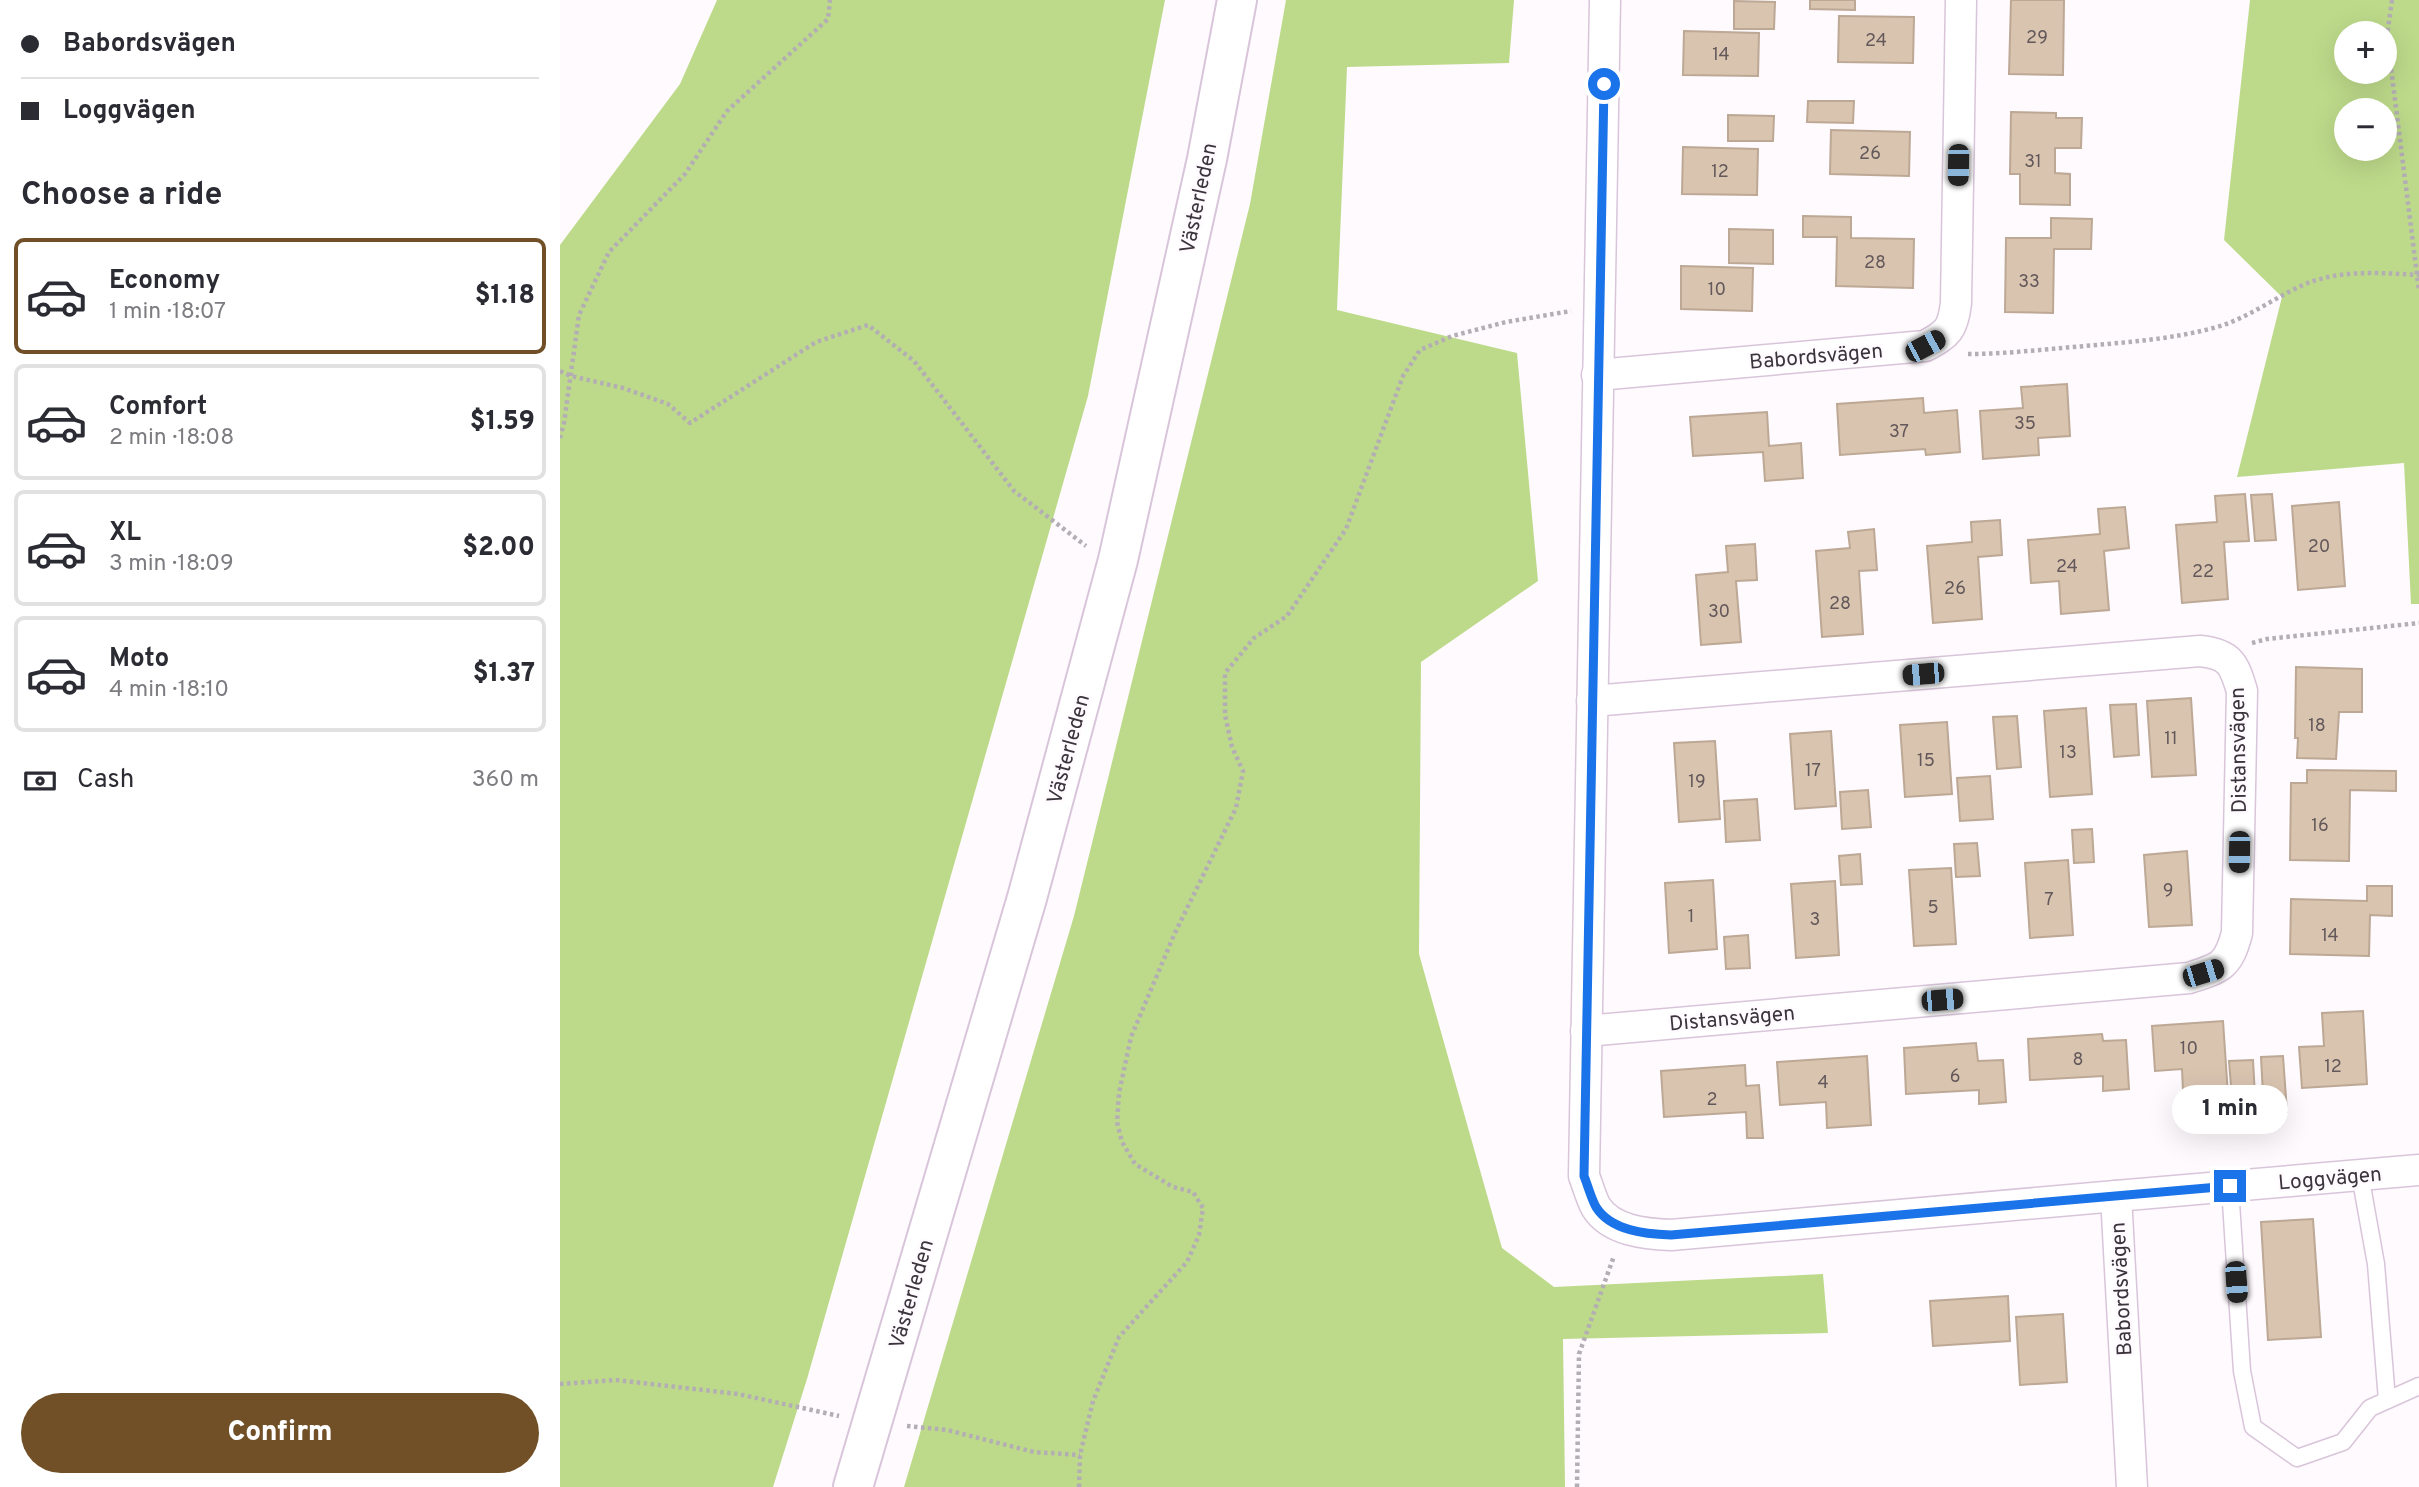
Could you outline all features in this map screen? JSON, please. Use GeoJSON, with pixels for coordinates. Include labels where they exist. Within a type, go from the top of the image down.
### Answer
{"type":"FeatureCollection","features":[{"type":"Feature","properties":{"kind":"street","name":"Västerleden"},"geometry":{"type":"LineString","coordinates":[[853,1487],[1027,898],[1118,560],[1204,173],[1237,0]]}},
{"type":"Feature","properties":{"kind":"street","name":"Babordsvägen"},"geometry":{"type":"LineString","coordinates":[[1605,0],[1584,1176],[1597,1208],[1616,1224],[1642,1234],[1671,1235],[2116,1196],[2132,1487]]}},
{"type":"Feature","properties":{"kind":"street"},"geometry":{"type":"LineString","coordinates":[[1925,346],[1946,335],[1954,318],[1961,0]]}},
{"type":"Feature","properties":{"kind":"street","name":"Babordsvägen"},"geometry":{"type":"LineString","coordinates":[[1598,375],[1925,346]]}},
{"type":"Feature","properties":{"kind":"street"},"geometry":{"type":"LineString","coordinates":[[1592,701],[2200,651],[2217,652]]}},
{"type":"Feature","properties":{"kind":"street","name":"Distansvägen"},"geometry":{"type":"LineString","coordinates":[[1586,1031],[2189,978],[2218,969],[2233,949],[2237,933],[2242,691],[2234,665],[2217,652]]}},
{"type":"Feature","properties":{"kind":"street","name":"Loggvägen"},"geometry":{"type":"LineString","coordinates":[[2116,1196],[2419,1170]]}},
{"type":"Feature","properties":{"kind":"lane"},"geometry":{"type":"LineString","coordinates":[[2360,1175],[2376,1264],[2387,1400]]}},
{"type":"Feature","properties":{"kind":"lane"},"geometry":{"type":"LineString","coordinates":[[2230,1186],[2242,1371],[2252,1427],[2297,1458],[2343,1442],[2370,1408],[2419,1386]]}},
{"type":"Feature","properties":{"kind":"path"},"geometry":{"type":"LineString","coordinates":[[560,438],[579,315],[609,252],[685,174],[727,111],[828,19],[830,0]]}},
{"type":"Feature","properties":{"kind":"path"},"geometry":{"type":"LineString","coordinates":[[2392,0],[2387,36],[2419,291]]}},
{"type":"Feature","properties":{"kind":"path"},"geometry":{"type":"LineString","coordinates":[[1925,346],[1963,354],[1993,354],[2134,342],[2221,326],[2305,284],[2329,276],[2418,275]]}},
{"type":"Feature","properties":{"kind":"path"},"geometry":{"type":"LineString","coordinates":[[1079,1487],[1080,1455],[1093,1401],[1119,1337],[1186,1262],[1199,1235],[1203,1208],[1193,1192],[1173,1187],[1135,1164],[1122,1142],[1116,1122],[1119,1093],[1132,1037],[1174,935],[1236,808],[1243,771],[1232,747],[1225,715],[1225,673],[1254,638],[1287,615],[1346,529],[1403,376],[1420,350],[1452,336],[1506,322],[1599,306]]}},
{"type":"Feature","properties":{"kind":"path"},"geometry":{"type":"LineString","coordinates":[[560,371],[570,376],[623,388],[668,404],[690,423],[816,342],[868,325],[914,361],[1014,491],[1090,550],[1118,560]]}},
{"type":"Feature","properties":{"kind":"path"},"geometry":{"type":"LineString","coordinates":[[2217,652],[2267,639],[2419,623]]}},
{"type":"Feature","properties":{"kind":"path"},"geometry":{"type":"LineString","coordinates":[[1577,1487],[1579,1354],[1624,1227]]}},
{"type":"Feature","properties":{"kind":"path"},"geometry":{"type":"LineString","coordinates":[[560,1384],[616,1380],[738,1394],[873,1423],[947,1430],[1034,1452],[1080,1455]]}},
{"type":"Feature","properties":{"kind":"green space"},"geometry":{"type":"Polygon","coordinates":[[[717,0],[1165,0],[1088,396],[807,1379],[773,1487],[560,1487],[560,245],[680,84],[717,0]]]}},
{"type":"Feature","properties":{"kind":"green space"},"geometry":{"type":"Polygon","coordinates":[[[1286,0],[1514,0],[1509,63],[1347,67],[1337,310],[1517,353],[1538,581],[1421,662],[1419,954],[1502,1248],[1554,1287],[1823,1274],[1828,1333],[1563,1339],[1565,1487],[904,1487],[1074,916],[1250,204],[1286,0]]]}},
{"type":"Feature","properties":{"kind":"green space"},"geometry":{"type":"Polygon","coordinates":[[[2250,0],[2419,0],[2419,604],[2411,604],[2404,463],[2237,477],[2282,297],[2224,240],[2250,0]]]}},
{"type":"Feature","properties":{"kind":"building"},"geometry":{"type":"Polygon","coordinates":[[[1810,0],[1855,0],[1855,10],[1810,9],[1810,0]]]}},
{"type":"Feature","properties":{"kind":"building"},"geometry":{"type":"Polygon","coordinates":[[[2011,0],[2064,0],[2063,75],[2009,74],[2011,0]]]}},
{"type":"Feature","properties":{"kind":"building"},"geometry":{"type":"Polygon","coordinates":[[[1734,1],[1775,2],[1774,29],[1734,29],[1734,1]]]}},
{"type":"Feature","properties":{"kind":"building"},"geometry":{"type":"Polygon","coordinates":[[[1839,16],[1914,17],[1913,63],[1838,62],[1839,16]]]}},
{"type":"Feature","properties":{"kind":"building"},"geometry":{"type":"Polygon","coordinates":[[[1684,31],[1759,33],[1758,76],[1683,75],[1684,31]]]}},
{"type":"Feature","properties":{"kind":"building"},"geometry":{"type":"Polygon","coordinates":[[[1808,101],[1854,101],[1853,123],[1807,122],[1808,101]]]}},
{"type":"Feature","properties":{"kind":"building"},"geometry":{"type":"Polygon","coordinates":[[[2011,112],[2056,113],[2056,118],[2082,118],[2081,148],[2055,148],[2055,173],[2070,174],[2070,205],[2020,204],[2020,174],[2010,174],[2011,112]]]}},
{"type":"Feature","properties":{"kind":"building"},"geometry":{"type":"Polygon","coordinates":[[[1728,115],[1774,116],[1773,141],[1728,141],[1728,115]]]}},
{"type":"Feature","properties":{"kind":"building"},"geometry":{"type":"Polygon","coordinates":[[[1831,130],[1910,132],[1909,176],[1830,174],[1831,130]]]}},
{"type":"Feature","properties":{"kind":"building"},"geometry":{"type":"Polygon","coordinates":[[[1683,147],[1758,149],[1757,195],[1682,194],[1683,147]]]}},
{"type":"Feature","properties":{"kind":"building"},"geometry":{"type":"Polygon","coordinates":[[[1803,216],[1851,217],[1851,238],[1914,239],[1913,288],[1836,286],[1837,237],[1803,237],[1803,216]]]}},
{"type":"Feature","properties":{"kind":"building"},"geometry":{"type":"Polygon","coordinates":[[[2051,218],[2092,219],[2091,249],[2054,249],[2053,313],[2005,312],[2006,238],[2051,238],[2051,218]]]}},
{"type":"Feature","properties":{"kind":"building"},"geometry":{"type":"Polygon","coordinates":[[[1729,229],[1773,230],[1773,264],[1729,263],[1729,229]]]}},
{"type":"Feature","properties":{"kind":"building"},"geometry":{"type":"Polygon","coordinates":[[[1681,266],[1753,268],[1752,311],[1681,309],[1681,266]]]}},
{"type":"Feature","properties":{"kind":"building"},"geometry":{"type":"Polygon","coordinates":[[[2067,384],[2070,436],[2038,438],[2039,455],[1983,459],[1980,411],[2023,408],[2021,387],[2067,384]]]}},
{"type":"Feature","properties":{"kind":"building"},"geometry":{"type":"Polygon","coordinates":[[[1923,398],[1924,413],[1957,410],[1960,452],[1926,455],[1925,449],[1840,455],[1837,404],[1923,398]]]}},
{"type":"Feature","properties":{"kind":"building"},"geometry":{"type":"Polygon","coordinates":[[[1767,412],[1769,446],[1801,443],[1803,478],[1765,481],[1763,452],[1693,456],[1690,417],[1767,412]]]}},
{"type":"Feature","properties":{"kind":"building"},"geometry":{"type":"Polygon","coordinates":[[[2245,494],[2249,541],[2224,542],[2228,599],[2182,603],[2176,525],[2217,522],[2215,496],[2245,494]]]}},
{"type":"Feature","properties":{"kind":"building"},"geometry":{"type":"Polygon","coordinates":[[[2272,494],[2276,540],[2255,541],[2251,495],[2272,494]]]}},
{"type":"Feature","properties":{"kind":"building"},"geometry":{"type":"Polygon","coordinates":[[[2339,502],[2345,586],[2298,590],[2292,506],[2339,502]]]}},
{"type":"Feature","properties":{"kind":"building"},"geometry":{"type":"Polygon","coordinates":[[[2125,507],[2129,548],[2104,551],[2109,610],[2061,614],[2059,581],[2031,583],[2028,540],[2100,534],[2098,509],[2125,507]]]}},
{"type":"Feature","properties":{"kind":"building"},"geometry":{"type":"Polygon","coordinates":[[[2000,520],[2002,555],[1978,557],[1982,619],[1933,623],[1927,546],[1972,542],[1971,522],[2000,520]]]}},
{"type":"Feature","properties":{"kind":"building"},"geometry":{"type":"Polygon","coordinates":[[[1874,529],[1877,570],[1859,571],[1863,634],[1822,637],[1816,551],[1850,548],[1848,532],[1874,529]]]}},
{"type":"Feature","properties":{"kind":"building"},"geometry":{"type":"Polygon","coordinates":[[[1755,544],[1757,580],[1736,581],[1741,642],[1701,645],[1696,575],[1728,572],[1726,546],[1755,544]]]}},
{"type":"Feature","properties":{"kind":"building"},"geometry":{"type":"Polygon","coordinates":[[[2296,667],[2362,669],[2362,712],[2339,712],[2336,759],[2297,758],[2296,667]]]}},
{"type":"Feature","properties":{"kind":"building"},"geometry":{"type":"Polygon","coordinates":[[[2191,698],[2196,775],[2152,777],[2147,701],[2191,698]]]}},
{"type":"Feature","properties":{"kind":"building"},"geometry":{"type":"Polygon","coordinates":[[[2136,704],[2139,755],[2114,757],[2110,705],[2136,704]]]}},
{"type":"Feature","properties":{"kind":"building"},"geometry":{"type":"Polygon","coordinates":[[[2086,708],[2092,794],[2050,797],[2044,711],[2086,708]]]}},
{"type":"Feature","properties":{"kind":"building"},"geometry":{"type":"Polygon","coordinates":[[[2017,716],[2021,767],[1997,769],[1993,717],[2017,716]]]}},
{"type":"Feature","properties":{"kind":"building"},"geometry":{"type":"Polygon","coordinates":[[[1947,722],[1952,794],[1905,797],[1900,725],[1947,722]]]}},
{"type":"Feature","properties":{"kind":"building"},"geometry":{"type":"Polygon","coordinates":[[[1831,731],[1836,806],[1795,809],[1790,734],[1831,731]]]}},
{"type":"Feature","properties":{"kind":"building"},"geometry":{"type":"Polygon","coordinates":[[[1715,741],[1720,819],[1679,822],[1674,743],[1715,741]]]}},
{"type":"Feature","properties":{"kind":"building"},"geometry":{"type":"Polygon","coordinates":[[[2307,770],[2396,771],[2396,791],[2350,790],[2349,861],[2290,860],[2291,783],[2307,783],[2307,770]]]}},
{"type":"Feature","properties":{"kind":"building"},"geometry":{"type":"Polygon","coordinates":[[[1990,776],[1993,819],[1960,821],[1957,778],[1990,776]]]}},
{"type":"Feature","properties":{"kind":"building"},"geometry":{"type":"Polygon","coordinates":[[[1868,790],[1871,827],[1842,829],[1840,792],[1868,790]]]}},
{"type":"Feature","properties":{"kind":"building"},"geometry":{"type":"Polygon","coordinates":[[[1757,799],[1760,840],[1726,842],[1724,801],[1757,799]]]}},
{"type":"Feature","properties":{"kind":"building"},"geometry":{"type":"Polygon","coordinates":[[[2092,829],[2094,862],[2074,863],[2072,830],[2092,829]]]}},
{"type":"Feature","properties":{"kind":"building"},"geometry":{"type":"Polygon","coordinates":[[[1977,843],[1980,876],[1956,877],[1954,844],[1977,843]]]}},
{"type":"Feature","properties":{"kind":"building"},"geometry":{"type":"Polygon","coordinates":[[[2187,851],[2192,925],[2149,927],[2144,855],[2187,851]]]}},
{"type":"Feature","properties":{"kind":"building"},"geometry":{"type":"Polygon","coordinates":[[[1860,854],[1862,884],[1841,885],[1839,856],[1860,854]]]}},
{"type":"Feature","properties":{"kind":"building"},"geometry":{"type":"Polygon","coordinates":[[[2068,860],[2073,935],[2030,938],[2025,863],[2068,860]]]}},
{"type":"Feature","properties":{"kind":"building"},"geometry":{"type":"Polygon","coordinates":[[[1951,868],[1956,944],[1914,946],[1909,870],[1951,868]]]}},
{"type":"Feature","properties":{"kind":"building"},"geometry":{"type":"Polygon","coordinates":[[[1713,880],[1717,949],[1669,953],[1665,883],[1713,880]]]}},
{"type":"Feature","properties":{"kind":"building"},"geometry":{"type":"Polygon","coordinates":[[[1835,881],[1839,955],[1796,958],[1791,884],[1835,881]]]}},
{"type":"Feature","properties":{"kind":"building"},"geometry":{"type":"Polygon","coordinates":[[[2367,886],[2392,886],[2392,916],[2370,915],[2369,956],[2290,954],[2291,899],[2367,901],[2367,886]]]}},
{"type":"Feature","properties":{"kind":"building"},"geometry":{"type":"Polygon","coordinates":[[[1748,935],[1750,968],[1726,969],[1724,937],[1748,935]]]}},
{"type":"Feature","properties":{"kind":"building"},"geometry":{"type":"Polygon","coordinates":[[[2363,1011],[2367,1084],[2302,1088],[2299,1047],[2324,1046],[2322,1013],[2363,1011]]]}},
{"type":"Feature","properties":{"kind":"building"},"geometry":{"type":"Polygon","coordinates":[[[2223,1021],[2229,1110],[2184,1113],[2182,1069],[2155,1071],[2152,1026],[2223,1021]]]}},
{"type":"Feature","properties":{"kind":"building"},"geometry":{"type":"Polygon","coordinates":[[[2102,1034],[2103,1041],[2126,1040],[2129,1089],[2103,1091],[2103,1076],[2030,1080],[2028,1039],[2102,1034]]]}},
{"type":"Feature","properties":{"kind":"building"},"geometry":{"type":"Polygon","coordinates":[[[1976,1043],[1978,1061],[2003,1060],[2006,1102],[1979,1104],[1979,1090],[1906,1094],[1904,1048],[1976,1043]]]}},
{"type":"Feature","properties":{"kind":"building"},"geometry":{"type":"Polygon","coordinates":[[[1867,1056],[1871,1125],[1827,1128],[1826,1102],[1780,1105],[1777,1062],[1867,1056]]]}},
{"type":"Feature","properties":{"kind":"building"},"geometry":{"type":"Polygon","coordinates":[[[2283,1056],[2287,1112],[2264,1113],[2261,1057],[2283,1056]]]}},
{"type":"Feature","properties":{"kind":"building"},"geometry":{"type":"Polygon","coordinates":[[[2253,1060],[2255,1096],[2232,1098],[2229,1061],[2253,1060]]]}},
{"type":"Feature","properties":{"kind":"building"},"geometry":{"type":"Polygon","coordinates":[[[1745,1065],[1746,1086],[1759,1085],[1763,1138],[1747,1138],[1746,1112],[1664,1117],[1661,1071],[1745,1065]]]}},
{"type":"Feature","properties":{"kind":"building"},"geometry":{"type":"Polygon","coordinates":[[[2313,1219],[2321,1337],[2268,1340],[2261,1222],[2313,1219]]]}},
{"type":"Feature","properties":{"kind":"building"},"geometry":{"type":"Polygon","coordinates":[[[2008,1296],[2010,1341],[1933,1346],[1930,1301],[2008,1296]]]}},
{"type":"Feature","properties":{"kind":"building"},"geometry":{"type":"Polygon","coordinates":[[[2063,1314],[2067,1382],[2020,1385],[2016,1317],[2063,1314]]]}},
{"type":"Feature","properties":{"kind":"route"},"geometry":{"type":"LineString","coordinates":[[1604,84],[1584,1176],[1597,1208],[1616,1224],[1642,1234],[1671,1235],[2230,1186]]}}]}
